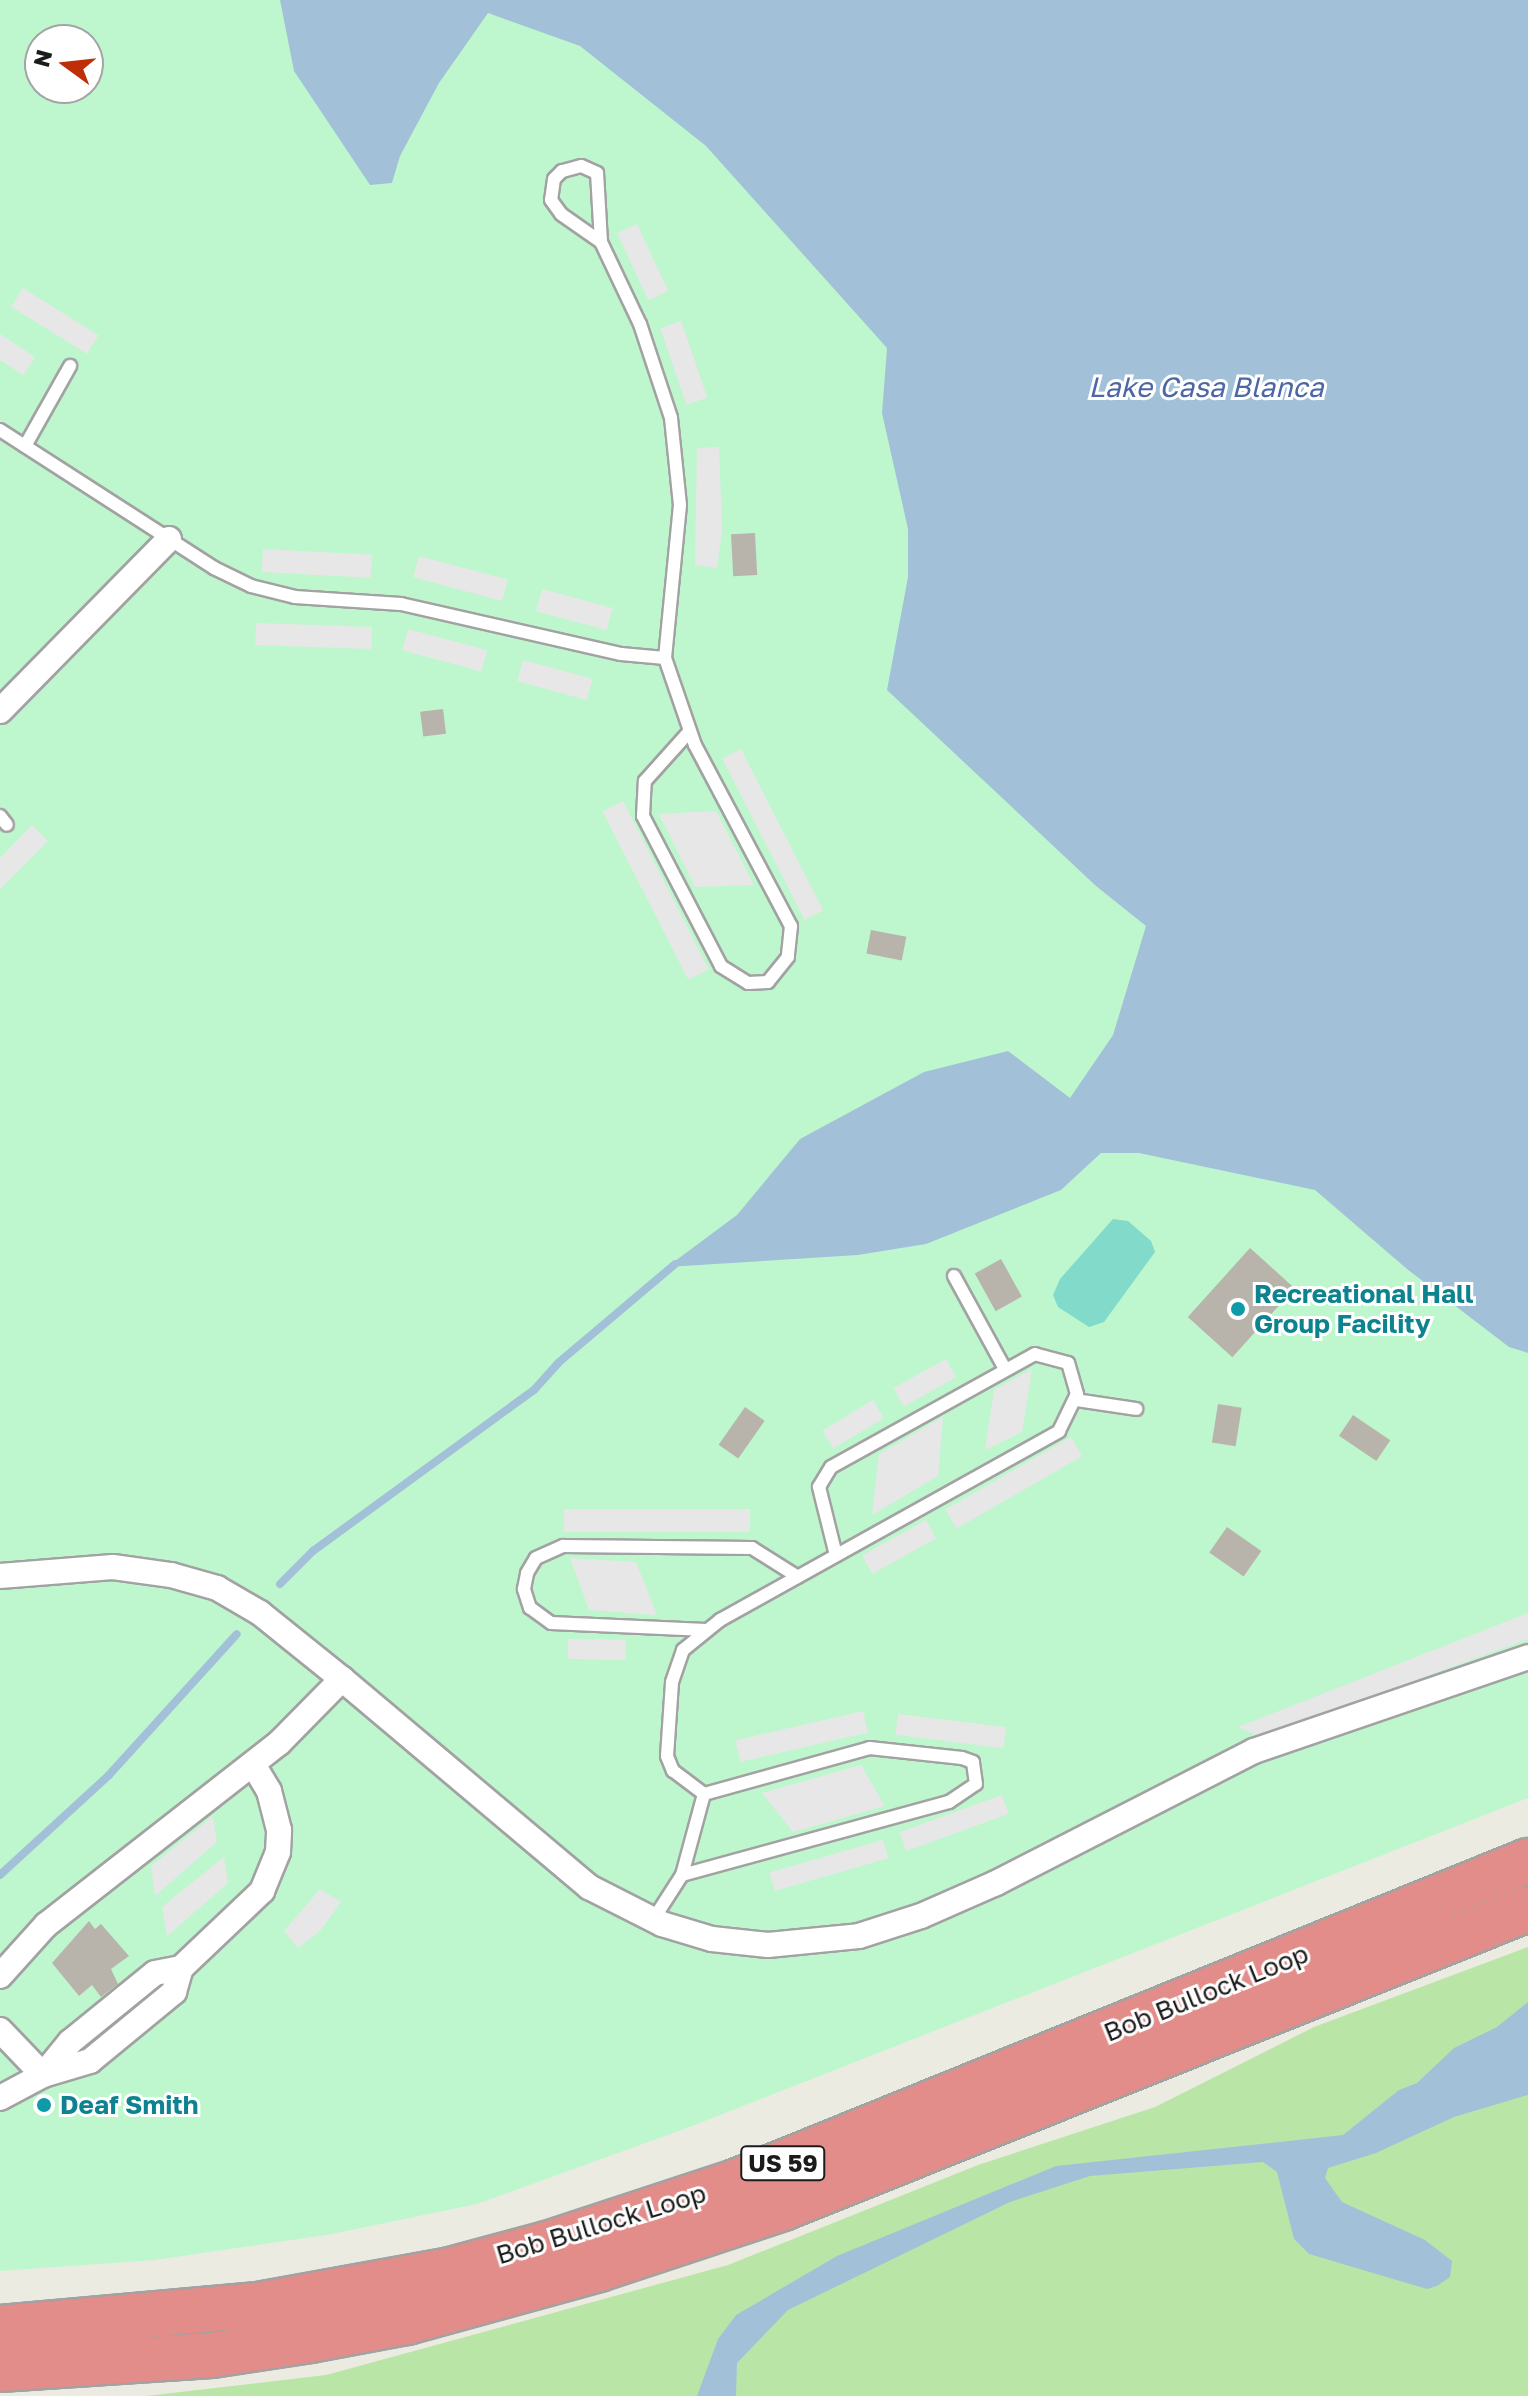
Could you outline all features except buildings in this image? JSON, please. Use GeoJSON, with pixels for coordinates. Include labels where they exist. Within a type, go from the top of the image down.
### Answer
{"type":"FeatureCollection","features":[{"type":"Feature","properties":{"kind":"highway","name":"Bob Bullock Loop"},"geometry":{"type":"LineString","coordinates":[[0,2328],[164,2317],[340,2292],[450,2270],[573,2236],[733,2183],[912,2113],[1528,1861]]}},
{"type":"Feature","properties":{"kind":"highway","name":"Bob Bullock Loop"},"geometry":{"type":"LineString","coordinates":[[0,2369],[212,2355],[311,2340],[407,2322],[599,2269],[797,2202],[1528,1909]]}},
{"type":"Feature","properties":{"kind":"street"},"geometry":{"type":"LineString","coordinates":[[0,711],[169,539]]}},
{"type":"Feature","properties":{"kind":"street"},"geometry":{"type":"LineString","coordinates":[[0,1576],[87,1566],[195,1580],[239,1599],[342,1679],[568,1873],[653,1920],[712,1939],[768,1945],[828,1940],[886,1928],[996,1883],[1254,1751],[1528,1657]]}},
{"type":"Feature","properties":{"kind":"street"},"geometry":{"type":"LineString","coordinates":[[0,1976],[46,1925],[253,1764],[342,1679]]}},
{"type":"Feature","properties":{"kind":"street"},"geometry":{"type":"LineString","coordinates":[[0,2098],[43,2075],[70,2042],[155,1973],[181,1968],[252,1906],[271,1873],[278,1819],[253,1764]]}},
{"type":"Feature","properties":{"kind":"street"},"geometry":{"type":"LineString","coordinates":[[0,2030],[43,2075]]}},
{"type":"Feature","properties":{"kind":"lane"},"geometry":{"type":"LineString","coordinates":[[601,242],[555,208],[551,191],[562,171],[581,166],[597,173],[601,242],[652,355],[678,448],[679,535],[665,658],[689,732],[791,926],[788,957],[768,982],[748,983],[721,966],[643,816],[645,781],[689,732]]}},
{"type":"Feature","properties":{"kind":"lane"},"geometry":{"type":"LineString","coordinates":[[25,446],[70,366]]}},
{"type":"Feature","properties":{"kind":"lane"},"geometry":{"type":"LineString","coordinates":[[0,430],[229,576],[272,592],[401,604],[621,654],[665,658]]}},
{"type":"Feature","properties":{"kind":"lane"},"geometry":{"type":"LineString","coordinates":[[954,1276],[1005,1369]]}},
{"type":"Feature","properties":{"kind":"lane"},"geometry":{"type":"LineString","coordinates":[[704,1794],[673,1771],[665,1739],[677,1662],[706,1630],[1059,1431],[1076,1400],[1076,1377],[1068,1363],[1053,1355],[1035,1354],[831,1467],[819,1487],[836,1555]]}},
{"type":"Feature","properties":{"kind":"lane"},"geometry":{"type":"LineString","coordinates":[[1076,1400],[1136,1409]]}},
{"type":"Feature","properties":{"kind":"lane"},"geometry":{"type":"LineString","coordinates":[[706,1630],[551,1623],[530,1608],[524,1589],[527,1573],[536,1558],[553,1548],[752,1548],[798,1577]]}},
{"type":"Feature","properties":{"kind":"lane"},"geometry":{"type":"LineString","coordinates":[[682,1875],[949,1802],[976,1784],[978,1773],[973,1762],[962,1758],[862,1748],[704,1794]]}},
{"type":"Feature","properties":{"kind":"lane"},"geometry":{"type":"LineString","coordinates":[[653,1920],[682,1875],[704,1794]]}},
{"type":"Feature","properties":{"kind":"green space"},"geometry":{"type":"Polygon","coordinates":[[[0,0],[1528,0],[1528,1798],[687,2128],[477,2204],[332,2234],[155,2260],[0,2271],[0,0]]]}},
{"type":"Feature","properties":{"kind":"green space"},"geometry":{"type":"Polygon","coordinates":[[[1528,1947],[1528,2396],[146,2396],[326,2375],[728,2265],[978,2165],[1155,2107],[1314,2027],[1528,1947]]]}},
{"type":"Feature","properties":{"kind":"shaded area"},"geometry":{"type":"Polygon","coordinates":[[[637,224],[668,291],[648,300],[617,233],[637,224]]]}},
{"type":"Feature","properties":{"kind":"shaded area"},"geometry":{"type":"Polygon","coordinates":[[[23,288],[98,335],[87,354],[11,307],[23,288]]]}},
{"type":"Feature","properties":{"kind":"shaded area"},"geometry":{"type":"Polygon","coordinates":[[[681,321],[707,398],[687,405],[660,328],[681,321]]]}},
{"type":"Feature","properties":{"kind":"shaded area"},"geometry":{"type":"Polygon","coordinates":[[[0,334],[35,357],[23,375],[0,360],[0,334]]]}},
{"type":"Feature","properties":{"kind":"shaded area"},"geometry":{"type":"Polygon","coordinates":[[[719,447],[722,531],[717,568],[695,565],[697,448],[719,447]]]}},
{"type":"Feature","properties":{"kind":"shaded area"},"geometry":{"type":"Polygon","coordinates":[[[263,549],[372,555],[371,578],[262,572],[263,549]]]}},
{"type":"Feature","properties":{"kind":"shaded area"},"geometry":{"type":"Polygon","coordinates":[[[419,556],[508,580],[502,601],[413,577],[419,556]]]}},
{"type":"Feature","properties":{"kind":"shaded area"},"geometry":{"type":"Polygon","coordinates":[[[542,589],[613,608],[607,630],[536,611],[542,589]]]}},
{"type":"Feature","properties":{"kind":"shaded area"},"geometry":{"type":"Polygon","coordinates":[[[256,623],[372,627],[371,649],[255,645],[256,623]]]}},
{"type":"Feature","properties":{"kind":"shaded area"},"geometry":{"type":"Polygon","coordinates":[[[408,629],[487,650],[482,671],[402,650],[408,629]]]}},
{"type":"Feature","properties":{"kind":"shaded area"},"geometry":{"type":"Polygon","coordinates":[[[523,660],[593,679],[587,700],[517,681],[523,660]]]}},
{"type":"Feature","properties":{"kind":"shaded area"},"geometry":{"type":"Polygon","coordinates":[[[741,749],[823,910],[804,920],[722,759],[741,749]]]}},
{"type":"Feature","properties":{"kind":"shaded area"},"geometry":{"type":"Polygon","coordinates":[[[623,801],[709,969],[688,980],[603,811],[623,801]]]}},
{"type":"Feature","properties":{"kind":"shaded area"},"geometry":{"type":"Polygon","coordinates":[[[716,811],[754,885],[695,887],[659,814],[716,811]]]}},
{"type":"Feature","properties":{"kind":"shaded area"},"geometry":{"type":"Polygon","coordinates":[[[32,825],[48,841],[0,889],[0,858],[32,825]]]}},
{"type":"Feature","properties":{"kind":"shaded area"},"geometry":{"type":"Polygon","coordinates":[[[1113,1219],[1128,1221],[1151,1241],[1155,1252],[1104,1322],[1089,1327],[1058,1307],[1053,1295],[1060,1279],[1113,1219]]]}},
{"type":"Feature","properties":{"kind":"shaded area"},"geometry":{"type":"Polygon","coordinates":[[[946,1359],[956,1377],[904,1406],[894,1388],[946,1359]]]}},
{"type":"Feature","properties":{"kind":"shaded area"},"geometry":{"type":"Polygon","coordinates":[[[1032,1369],[1022,1432],[985,1450],[994,1390],[1032,1369]]]}},
{"type":"Feature","properties":{"kind":"shaded area"},"geometry":{"type":"Polygon","coordinates":[[[873,1400],[884,1418],[833,1448],[822,1430],[873,1400]]]}},
{"type":"Feature","properties":{"kind":"shaded area"},"geometry":{"type":"Polygon","coordinates":[[[943,1417],[938,1476],[872,1515],[879,1454],[943,1417]]]}},
{"type":"Feature","properties":{"kind":"shaded area"},"geometry":{"type":"Polygon","coordinates":[[[1071,1437],[1082,1456],[956,1529],[945,1510],[1071,1437]]]}},
{"type":"Feature","properties":{"kind":"shaded area"},"geometry":{"type":"Polygon","coordinates":[[[564,1509],[750,1509],[750,1532],[564,1532],[564,1509]]]}},
{"type":"Feature","properties":{"kind":"shaded area"},"geometry":{"type":"Polygon","coordinates":[[[926,1520],[936,1538],[872,1574],[862,1555],[926,1520]]]}},
{"type":"Feature","properties":{"kind":"shaded area"},"geometry":{"type":"Polygon","coordinates":[[[570,1558],[636,1562],[657,1615],[589,1610],[570,1558]]]}},
{"type":"Feature","properties":{"kind":"shaded area"},"geometry":{"type":"Polygon","coordinates":[[[1528,1613],[1528,1639],[1260,1737],[1238,1727],[1528,1613]]]}},
{"type":"Feature","properties":{"kind":"shaded area"},"geometry":{"type":"Polygon","coordinates":[[[568,1639],[626,1640],[626,1660],[568,1659],[568,1639]]]}},
{"type":"Feature","properties":{"kind":"shaded area"},"geometry":{"type":"Polygon","coordinates":[[[863,1711],[868,1732],[740,1762],[735,1740],[863,1711]]]}},
{"type":"Feature","properties":{"kind":"shaded area"},"geometry":{"type":"Polygon","coordinates":[[[898,1714],[1006,1727],[1004,1748],[895,1735],[898,1714]]]}},
{"type":"Feature","properties":{"kind":"shaded area"},"geometry":{"type":"Polygon","coordinates":[[[861,1765],[885,1806],[793,1832],[762,1793],[861,1765]]]}},
{"type":"Feature","properties":{"kind":"shaded area"},"geometry":{"type":"Polygon","coordinates":[[[1002,1795],[1009,1814],[906,1851],[900,1832],[1002,1795]]]}},
{"type":"Feature","properties":{"kind":"shaded area"},"geometry":{"type":"Polygon","coordinates":[[[213,1816],[217,1842],[155,1896],[151,1866],[213,1816]]]}},
{"type":"Feature","properties":{"kind":"shaded area"},"geometry":{"type":"Polygon","coordinates":[[[883,1840],[888,1858],[775,1891],[770,1873],[883,1840]]]}},
{"type":"Feature","properties":{"kind":"shaded area"},"geometry":{"type":"Polygon","coordinates":[[[224,1857],[228,1883],[167,1936],[162,1907],[224,1857]]]}},
{"type":"Feature","properties":{"kind":"shaded area"},"geometry":{"type":"Polygon","coordinates":[[[320,1889],[341,1902],[320,1931],[298,1948],[284,1931],[320,1889]]]}},
{"type":"Feature","properties":{"kind":"water","name":"Lake Casa Blanca"},"geometry":{"type":"Polygon","coordinates":[[[280,0],[1528,0],[1528,1353],[1509,1347],[1407,1269],[1315,1190],[1139,1153],[1101,1153],[1061,1190],[926,1244],[858,1255],[667,1267],[737,1215],[800,1139],[924,1072],[1008,1051],[1070,1098],[1113,1035],[1146,926],[1096,886],[887,690],[908,577],[908,529],[882,413],[887,348],[706,146],[580,46],[488,13],[439,83],[400,156],[392,183],[370,185],[294,71],[280,0]]]}},
{"type":"Feature","properties":{"kind":"water"},"geometry":{"type":"Polygon","coordinates":[[[1528,2002],[1528,2095],[1454,2117],[1376,2153],[1328,2168],[1325,2178],[1342,2202],[1425,2240],[1452,2261],[1450,2277],[1437,2286],[1427,2289],[1309,2254],[1294,2239],[1277,2172],[1263,2162],[1090,2176],[1010,2202],[788,2310],[737,2363],[736,2396],[697,2396],[718,2339],[736,2315],[837,2256],[1056,2166],[1343,2135],[1399,2090],[1417,2083],[1454,2048],[1497,2027],[1528,2002]]]}},
{"type":"Feature","properties":{"kind":"waterway"},"geometry":{"type":"LineString","coordinates":[[280,1584],[313,1551],[534,1390],[558,1363],[675,1264]]}},
{"type":"Feature","properties":{"kind":"waterway"},"geometry":{"type":"LineString","coordinates":[[0,1875],[109,1775],[237,1634]]}},
{"type":"Feature","properties":{"kind":"place","name":"Recreational Hall Group Facility"},"geometry":{"type":"Point","coordinates":[1238,1309]}},
{"type":"Feature","properties":{"kind":"place","name":"Deaf Smith"},"geometry":{"type":"Point","coordinates":[44,2105]}}]}
